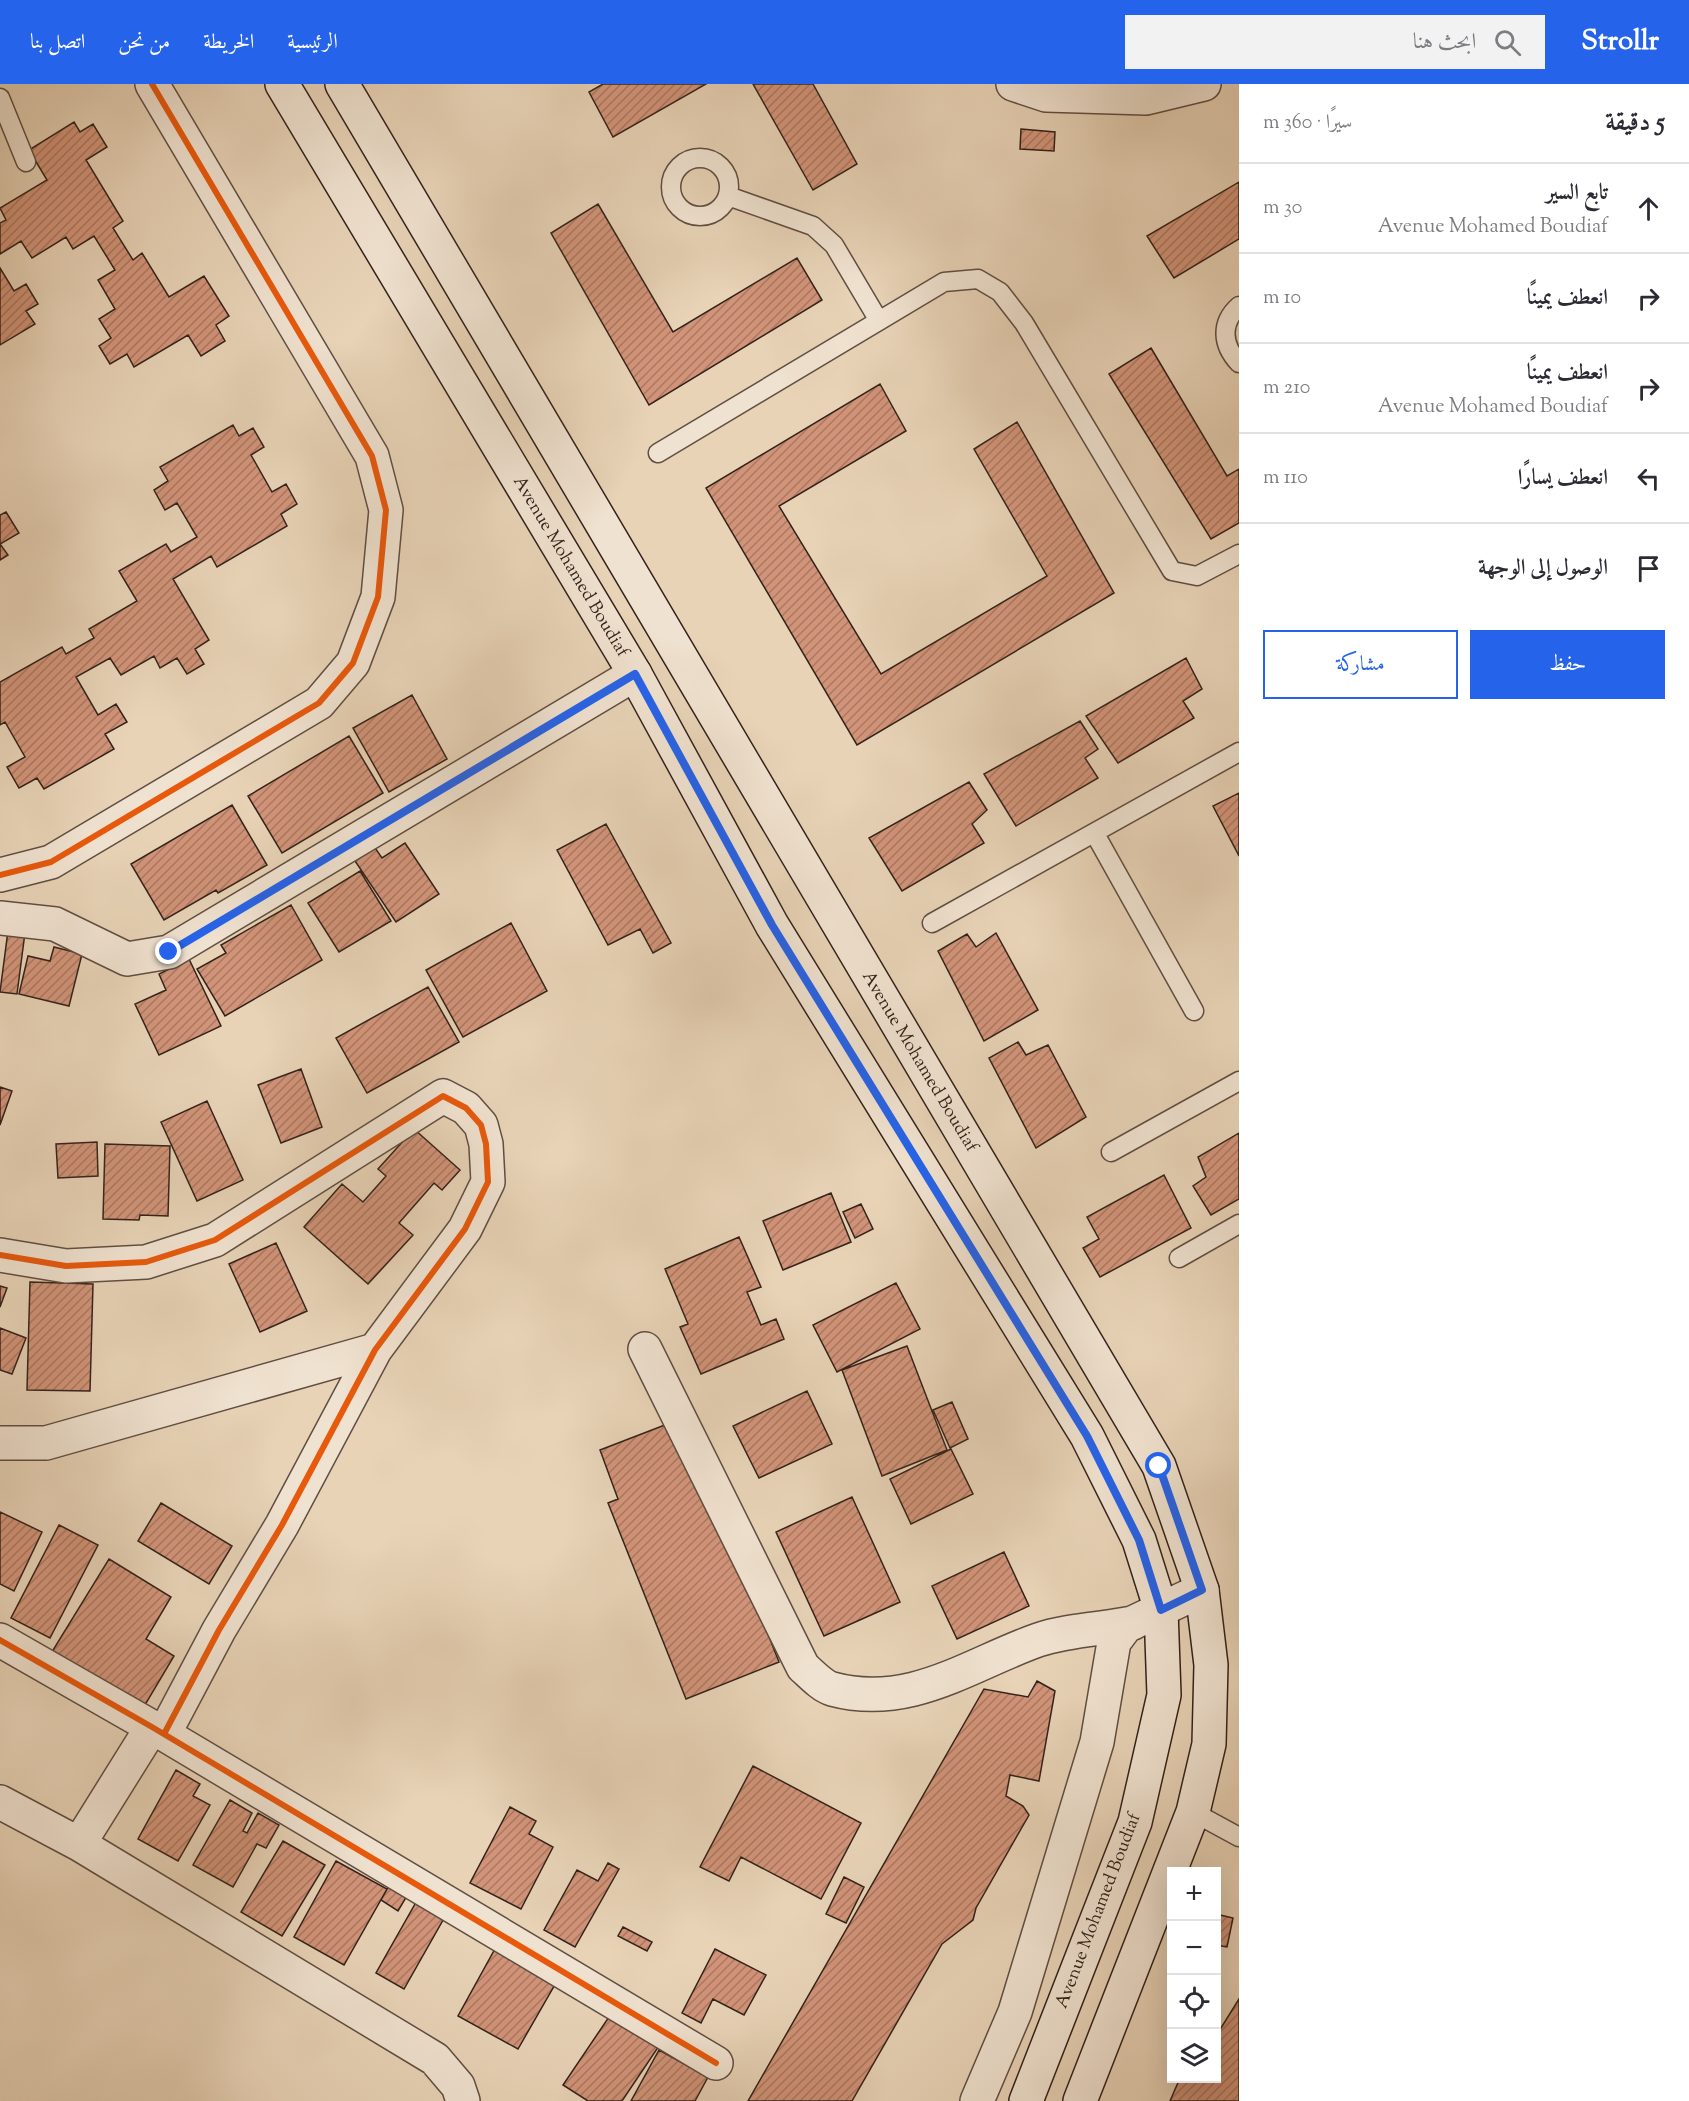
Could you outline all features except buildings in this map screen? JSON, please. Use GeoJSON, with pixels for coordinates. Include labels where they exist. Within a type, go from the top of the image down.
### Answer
{"type":"FeatureCollection","features":[{"type":"Feature","properties":{"kind":"street"},"geometry":{"type":"LineString","coordinates":[[0,875],[51,862],[319,703],[353,663],[378,597],[386,510],[372,456],[152,84]]}},
{"type":"Feature","properties":{"kind":"street","name":"Avenue Mohamed Boudiaf"},"geometry":{"type":"LineString","coordinates":[[282,84],[635,674],[772,925],[1087,1436],[1139,1540],[1147,1616],[1164,1695],[1135,1822],[1026,2101]]}},
{"type":"Feature","properties":{"kind":"street","name":"Avenue Mohamed Boudiaf"},"geometry":{"type":"LineString","coordinates":[[342,84],[1159,1466],[1202,1590],[1211,1665],[1209,1744],[1193,1812],[1080,2101]]}},
{"type":"Feature","properties":{"kind":"street"},"geometry":{"type":"LineString","coordinates":[[1013,84],[1046,95],[1146,98],[1204,84]]}},
{"type":"Feature","properties":{"kind":"street"},"geometry":{"type":"LineString","coordinates":[[0,918],[55,924],[127,959],[169,952],[635,674]]}},
{"type":"Feature","properties":{"kind":"street"},"geometry":{"type":"LineString","coordinates":[[0,1255],[66,1266],[146,1262],[215,1240],[443,1096],[466,1107],[481,1125],[486,1144],[488,1182],[465,1229],[375,1350],[287,1516],[219,1630],[158,1730],[79,1844]]}},
{"type":"Feature","properties":{"kind":"street"},"geometry":{"type":"LineString","coordinates":[[645,1349],[803,1667],[831,1689],[874,1694],[919,1689],[947,1681],[1039,1639],[1147,1616]]}},
{"type":"Feature","properties":{"kind":"street"},"geometry":{"type":"LineString","coordinates":[[0,1443],[46,1443],[375,1350]]}},
{"type":"Feature","properties":{"kind":"street"},"geometry":{"type":"LineString","coordinates":[[977,2101],[1015,2012],[1097,1742],[1114,1642],[1126,1626],[1202,1590]]}},
{"type":"Feature","properties":{"kind":"street"},"geometry":{"type":"LineString","coordinates":[[0,1640],[158,1730],[716,2063]]}},
{"type":"Feature","properties":{"kind":"street"},"geometry":{"type":"LineString","coordinates":[[0,1802],[79,1844],[435,2059],[458,2086],[463,2101]]}},
{"type":"Feature","properties":{"kind":"lane"},"geometry":{"type":"LineString","coordinates":[[0,98],[27,162]]}},
{"type":"Feature","properties":{"kind":"lane"},"geometry":{"type":"LineString","coordinates":[[728,196],[813,226],[834,245],[879,321]]}},
{"type":"Feature","properties":{"kind":"lane"},"geometry":{"type":"LineString","coordinates":[[658,453],[944,282],[978,279],[1000,292],[1024,323],[1172,570],[1197,576],[1239,554]]}},
{"type":"Feature","properties":{"kind":"lane"},"geometry":{"type":"LineString","coordinates":[[1239,306],[1229,317],[1225,329],[1230,353],[1239,363]]}},
{"type":"Feature","properties":{"kind":"lane"},"geometry":{"type":"LineString","coordinates":[[932,923],[1239,752]]}},
{"type":"Feature","properties":{"kind":"lane"},"geometry":{"type":"LineString","coordinates":[[1095,834],[1194,1011]]}},
{"type":"Feature","properties":{"kind":"lane"},"geometry":{"type":"LineString","coordinates":[[1111,1152],[1239,1081]]}},
{"type":"Feature","properties":{"kind":"lane"},"geometry":{"type":"LineString","coordinates":[[1179,1258],[1239,1224]]}},
{"type":"Feature","properties":{"kind":"lane"},"geometry":{"type":"LineString","coordinates":[[1193,1812],[1239,1838]]}},
{"type":"Feature","properties":{"kind":"cycle path"},"geometry":{"type":"LineString","coordinates":[[0,875],[51,862],[319,703],[353,663],[378,597],[386,510],[372,456],[152,84]]}},
{"type":"Feature","properties":{"kind":"cycle path"},"geometry":{"type":"LineString","coordinates":[[0,1255],[66,1266],[146,1262],[215,1240],[443,1096],[466,1108],[481,1125],[486,1144],[488,1182],[465,1229],[375,1350],[282,1525],[219,1630],[164,1734]]}},
{"type":"Feature","properties":{"kind":"cycle path"},"geometry":{"type":"LineString","coordinates":[[0,1640],[152,1727],[716,2063]]}},
{"type":"Feature","properties":{"kind":"route"},"geometry":{"type":"LineString","coordinates":[[169,952],[635,674],[772,925],[1087,1436],[1139,1540],[1161,1610],[1202,1590],[1159,1466]]}}]}
